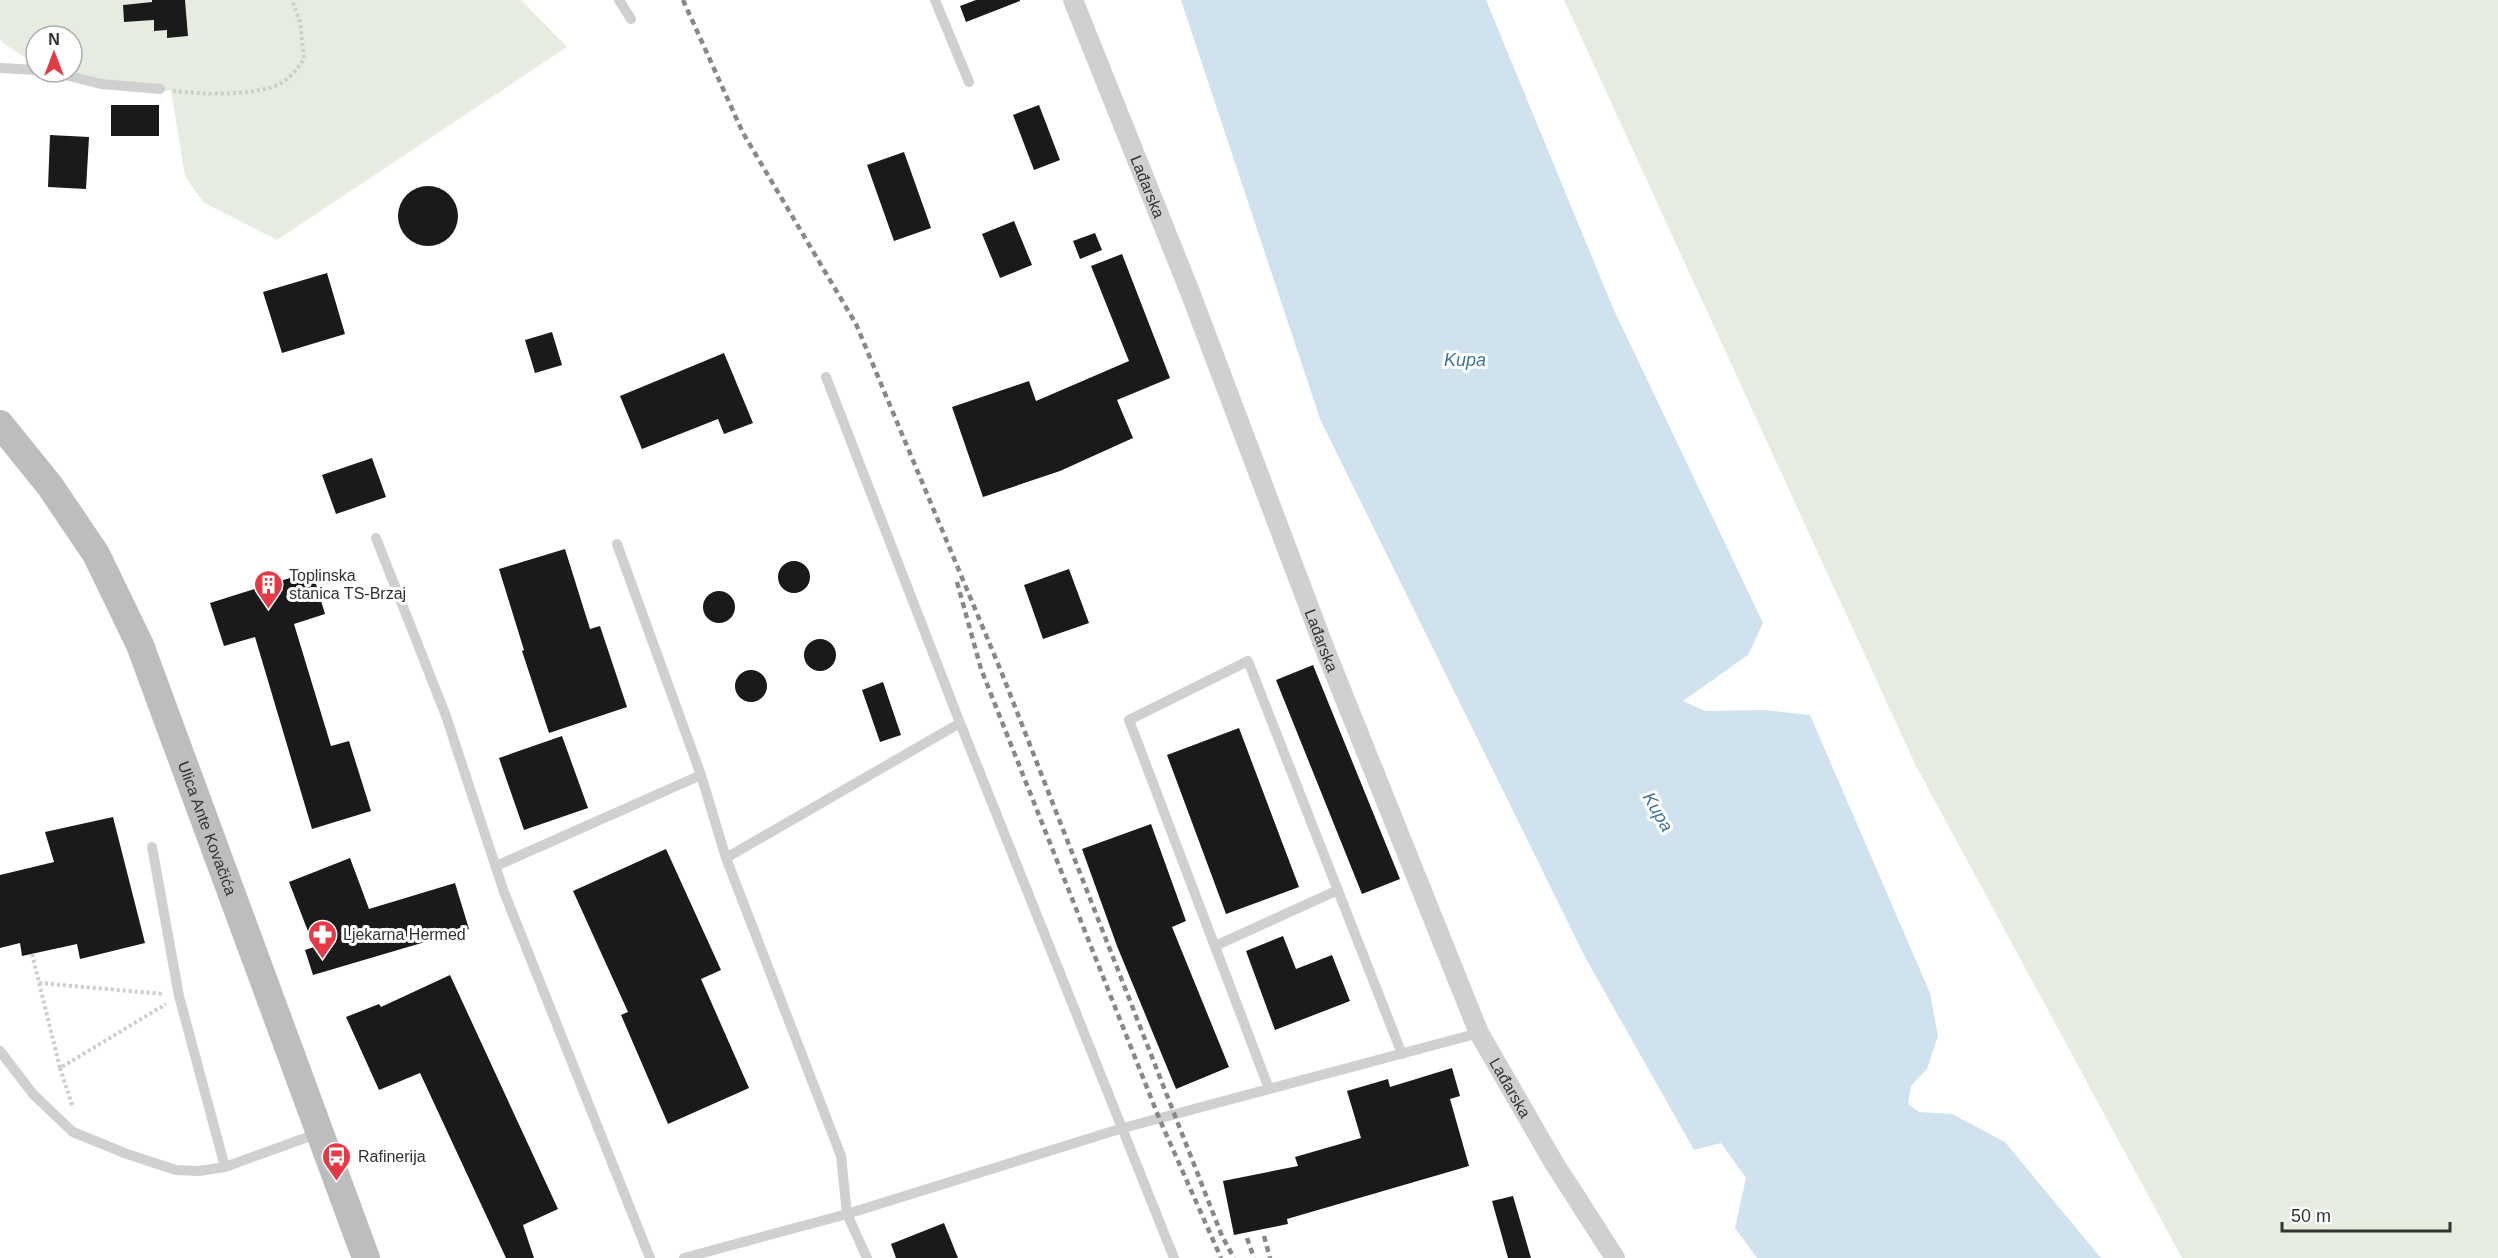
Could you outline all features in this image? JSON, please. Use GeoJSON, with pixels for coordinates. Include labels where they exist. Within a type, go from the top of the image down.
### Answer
{"type":"FeatureCollection","features":[{"type":"Feature","properties":{"kind":"main road","name":"Ulica Ante Kovačića"},"geometry":{"type":"LineString","coordinates":[[0,424],[50,486],[96,554],[141,645],[366,1258]]}},
{"type":"Feature","properties":{"kind":"street","name":"Lađarska"},"geometry":{"type":"LineString","coordinates":[[1073,0],[1190,292],[1326,652],[1479,1034],[1554,1163],[1615,1258]]}},
{"type":"Feature","properties":{"kind":"lane"},"geometry":{"type":"LineString","coordinates":[[619,0],[631,19]]}},
{"type":"Feature","properties":{"kind":"lane"},"geometry":{"type":"LineString","coordinates":[[935,0],[969,82]]}},
{"type":"Feature","properties":{"kind":"lane"},"geometry":{"type":"LineString","coordinates":[[0,68],[24,69]]}},
{"type":"Feature","properties":{"kind":"lane"},"geometry":{"type":"LineString","coordinates":[[84,80],[101,84],[160,89]]}},
{"type":"Feature","properties":{"kind":"lane"},"geometry":{"type":"LineString","coordinates":[[826,377],[960,723],[1174,1258]]}},
{"type":"Feature","properties":{"kind":"lane"},"geometry":{"type":"LineString","coordinates":[[376,538],[446,716],[496,866],[650,1258]]}},
{"type":"Feature","properties":{"kind":"lane"},"geometry":{"type":"LineString","coordinates":[[617,544],[701,775],[726,858],[840,1155],[847,1214],[867,1258]]}},
{"type":"Feature","properties":{"kind":"lane"},"geometry":{"type":"LineString","coordinates":[[1269,1089],[1129,720],[1248,661],[1402,1053]]}},
{"type":"Feature","properties":{"kind":"lane"},"geometry":{"type":"LineString","coordinates":[[726,858],[960,723]]}},
{"type":"Feature","properties":{"kind":"lane"},"geometry":{"type":"LineString","coordinates":[[496,866],[701,775]]}},
{"type":"Feature","properties":{"kind":"lane"},"geometry":{"type":"LineString","coordinates":[[152,847],[179,996],[225,1167]]}},
{"type":"Feature","properties":{"kind":"lane"},"geometry":{"type":"LineString","coordinates":[[1215,946],[1338,890]]}},
{"type":"Feature","properties":{"kind":"lane"},"geometry":{"type":"LineString","coordinates":[[684,1258],[847,1214],[1123,1128],[1479,1034]]}},
{"type":"Feature","properties":{"kind":"lane"},"geometry":{"type":"LineString","coordinates":[[0,1051],[33,1094],[73,1132],[127,1154],[176,1170],[199,1171],[225,1167],[320,1132]]}},
{"type":"Feature","properties":{"kind":"path"},"geometry":{"type":"LineString","coordinates":[[160,89],[192,93],[252,91],[280,84],[295,71],[304,59],[300,22],[292,0]]}},
{"type":"Feature","properties":{"kind":"path"},"geometry":{"type":"LineString","coordinates":[[32,954],[60,1068],[75,1114],[91,1139]]}},
{"type":"Feature","properties":{"kind":"path"},"geometry":{"type":"LineString","coordinates":[[39,983],[179,996]]}},
{"type":"Feature","properties":{"kind":"path"},"geometry":{"type":"LineString","coordinates":[[60,1068],[179,996]]}},
{"type":"Feature","properties":{"kind":"shaded area"},"geometry":{"type":"Polygon","coordinates":[[[0,0],[152,0],[152,2],[123,5],[124,22],[154,20],[154,31],[167,30],[168,38],[188,36],[185,0],[521,0],[567,47],[277,240],[203,202],[185,176],[171,91],[101,84],[84,77],[84,24],[24,24],[24,56],[0,39],[0,0]]]}},
{"type":"Feature","properties":{"kind":"shaded area"},"geometry":{"type":"Polygon","coordinates":[[[1564,0],[2498,0],[2498,1258],[2182,1258],[1915,764],[1564,0]]]}},
{"type":"Feature","properties":{"kind":"water","name":"Kupa"},"geometry":{"type":"Polygon","coordinates":[[[1181,0],[1486,0],[1613,308],[1763,623],[1748,655],[1683,701],[1705,711],[1763,710],[1810,715],[1930,993],[1938,1036],[1927,1069],[1911,1086],[1908,1104],[1919,1112],[1952,1114],[2005,1142],[2101,1258],[1757,1258],[1735,1228],[1746,1178],[1721,1143],[1694,1150],[1585,957],[1320,419],[1181,0]]]}},
{"type":"Feature","properties":{"kind":"building"},"geometry":{"type":"Polygon","coordinates":[[[152,0],[185,0],[188,36],[167,38],[167,30],[154,31],[154,20],[124,22],[123,5],[152,2],[152,0]]]}},
{"type":"Feature","properties":{"kind":"building"},"geometry":{"type":"Polygon","coordinates":[[[976,0],[1020,1],[966,22],[960,6],[976,0]]]}},
{"type":"Feature","properties":{"kind":"building"},"geometry":{"type":"Polygon","coordinates":[[[111,105],[159,105],[159,136],[111,136],[111,105]]]}},
{"type":"Feature","properties":{"kind":"building"},"geometry":{"type":"Polygon","coordinates":[[[1039,105],[1060,160],[1034,170],[1013,115],[1039,105]]]}},
{"type":"Feature","properties":{"kind":"building"},"geometry":{"type":"Polygon","coordinates":[[[50,135],[89,137],[86,189],[48,187],[50,135]]]}},
{"type":"Feature","properties":{"kind":"building"},"geometry":{"type":"Polygon","coordinates":[[[904,152],[931,228],[894,241],[867,165],[904,152]]]}},
{"type":"Feature","properties":{"kind":"building"},"geometry":{"type":"Polygon","coordinates":[[[422,186],[434,186],[445,191],[453,199],[458,216],[456,228],[445,241],[434,246],[422,246],[411,241],[403,233],[398,222],[398,210],[403,199],[411,191],[422,186]]]}},
{"type":"Feature","properties":{"kind":"building"},"geometry":{"type":"Polygon","coordinates":[[[1014,221],[1032,265],[1000,278],[982,234],[1014,221]]]}},
{"type":"Feature","properties":{"kind":"building"},"geometry":{"type":"Polygon","coordinates":[[[1095,233],[1102,250],[1080,259],[1073,241],[1095,233]]]}},
{"type":"Feature","properties":{"kind":"building"},"geometry":{"type":"Polygon","coordinates":[[[1122,254],[1170,378],[1117,400],[1133,438],[1060,471],[983,497],[952,407],[1029,381],[1036,401],[1129,361],[1091,266],[1122,254]]]}},
{"type":"Feature","properties":{"kind":"building"},"geometry":{"type":"Polygon","coordinates":[[[327,273],[345,334],[282,353],[263,292],[327,273]]]}},
{"type":"Feature","properties":{"kind":"building"},"geometry":{"type":"Polygon","coordinates":[[[552,332],[562,365],[535,373],[525,340],[552,332]]]}},
{"type":"Feature","properties":{"kind":"building"},"geometry":{"type":"Polygon","coordinates":[[[724,353],[753,423],[724,434],[718,419],[642,449],[620,396],[724,353]]]}},
{"type":"Feature","properties":{"kind":"building"},"geometry":{"type":"Polygon","coordinates":[[[372,458],[386,497],[336,514],[322,475],[372,458]]]}},
{"type":"Feature","properties":{"kind":"building"},"geometry":{"type":"Polygon","coordinates":[[[565,549],[590,629],[600,626],[627,707],[549,733],[522,651],[524,650],[499,569],[565,549]]]}},
{"type":"Feature","properties":{"kind":"building"},"geometry":{"type":"Polygon","coordinates":[[[794,561],[805,566],[810,577],[805,588],[794,593],[783,588],[778,577],[783,566],[794,561]]]}},
{"type":"Feature","properties":{"kind":"building"},"geometry":{"type":"Polygon","coordinates":[[[1069,569],[1089,623],[1043,639],[1024,585],[1069,569]]]}},
{"type":"Feature","properties":{"kind":"building"},"geometry":{"type":"Polygon","coordinates":[[[312,571],[325,614],[294,624],[331,746],[349,741],[371,811],[312,829],[255,637],[224,646],[210,603],[312,571]]]}},
{"type":"Feature","properties":{"kind":"building"},"geometry":{"type":"Polygon","coordinates":[[[719,591],[730,596],[735,607],[730,618],[719,623],[708,618],[703,607],[708,596],[719,591]]]}},
{"type":"Feature","properties":{"kind":"building"},"geometry":{"type":"Polygon","coordinates":[[[820,639],[831,644],[836,655],[831,666],[820,671],[809,666],[804,655],[809,644],[820,639]]]}},
{"type":"Feature","properties":{"kind":"building"},"geometry":{"type":"Polygon","coordinates":[[[1313,665],[1400,879],[1362,894],[1276,680],[1313,665]]]}},
{"type":"Feature","properties":{"kind":"building"},"geometry":{"type":"Polygon","coordinates":[[[751,670],[762,675],[767,686],[762,697],[751,702],[740,697],[735,686],[740,675],[751,670]]]}},
{"type":"Feature","properties":{"kind":"building"},"geometry":{"type":"Polygon","coordinates":[[[883,682],[901,735],[880,742],[862,690],[883,682]]]}},
{"type":"Feature","properties":{"kind":"building"},"geometry":{"type":"Polygon","coordinates":[[[1239,728],[1299,887],[1226,914],[1167,755],[1239,728]]]}},
{"type":"Feature","properties":{"kind":"building"},"geometry":{"type":"Polygon","coordinates":[[[562,736],[588,808],[524,830],[499,758],[562,736]]]}},
{"type":"Feature","properties":{"kind":"building"},"geometry":{"type":"Polygon","coordinates":[[[113,817],[145,943],[80,959],[77,944],[22,956],[20,943],[0,948],[0,875],[54,862],[45,832],[113,817]]]}},
{"type":"Feature","properties":{"kind":"building"},"geometry":{"type":"Polygon","coordinates":[[[1151,824],[1186,921],[1172,927],[1229,1067],[1176,1089],[1117,946],[1082,849],[1151,824]]]}},
{"type":"Feature","properties":{"kind":"building"},"geometry":{"type":"Polygon","coordinates":[[[666,849],[721,970],[701,979],[749,1088],[668,1124],[621,1015],[628,1012],[573,891],[666,849]]]}},
{"type":"Feature","properties":{"kind":"building"},"geometry":{"type":"Polygon","coordinates":[[[350,858],[369,909],[455,883],[469,929],[313,975],[305,950],[314,947],[289,882],[350,858]]]}},
{"type":"Feature","properties":{"kind":"building"},"geometry":{"type":"Polygon","coordinates":[[[1283,936],[1296,969],[1332,955],[1350,1001],[1275,1030],[1246,951],[1283,936]]]}},
{"type":"Feature","properties":{"kind":"building"},"geometry":{"type":"Polygon","coordinates":[[[450,975],[558,1209],[523,1225],[534,1258],[506,1258],[420,1073],[379,1090],[346,1017],[379,1004],[381,1007],[450,975]]]}},
{"type":"Feature","properties":{"kind":"building"},"geometry":{"type":"Polygon","coordinates":[[[1452,1068],[1460,1096],[1450,1099],[1469,1166],[1287,1219],[1288,1224],[1234,1235],[1223,1181],[1298,1166],[1295,1157],[1361,1138],[1347,1091],[1388,1079],[1390,1087],[1452,1068]]]}},
{"type":"Feature","properties":{"kind":"building"},"geometry":{"type":"Polygon","coordinates":[[[1513,1196],[1531,1258],[1508,1258],[1492,1201],[1513,1196]]]}},
{"type":"Feature","properties":{"kind":"building"},"geometry":{"type":"Polygon","coordinates":[[[944,1223],[958,1258],[896,1258],[891,1244],[944,1223]]]}},
{"type":"Feature","properties":{"kind":"railway"},"geometry":{"type":"LineString","coordinates":[[683,0],[743,133],[856,324],[1001,671],[1222,1236],[1234,1258]]}},
{"type":"Feature","properties":{"kind":"railway"},"geometry":{"type":"LineString","coordinates":[[957,582],[981,669],[1159,1118],[1221,1258]]}},
{"type":"Feature","properties":{"kind":"railway"},"geometry":{"type":"LineString","coordinates":[[1264,1236],[1270,1258]]}},
{"type":"Feature","properties":{"kind":"railway"},"geometry":{"type":"LineString","coordinates":[[1247,1238],[1254,1258]]}},
{"type":"Feature","properties":{"kind":"place","name":"Toplinska stanica TS-Brzaj"},"geometry":{"type":"Point","coordinates":[268,610]}},
{"type":"Feature","properties":{"kind":"place","name":"Ljekarna Hermed"},"geometry":{"type":"Point","coordinates":[322,960]}},
{"type":"Feature","properties":{"kind":"place","name":"Rafinerija"},"geometry":{"type":"Point","coordinates":[337,1182]}}]}
